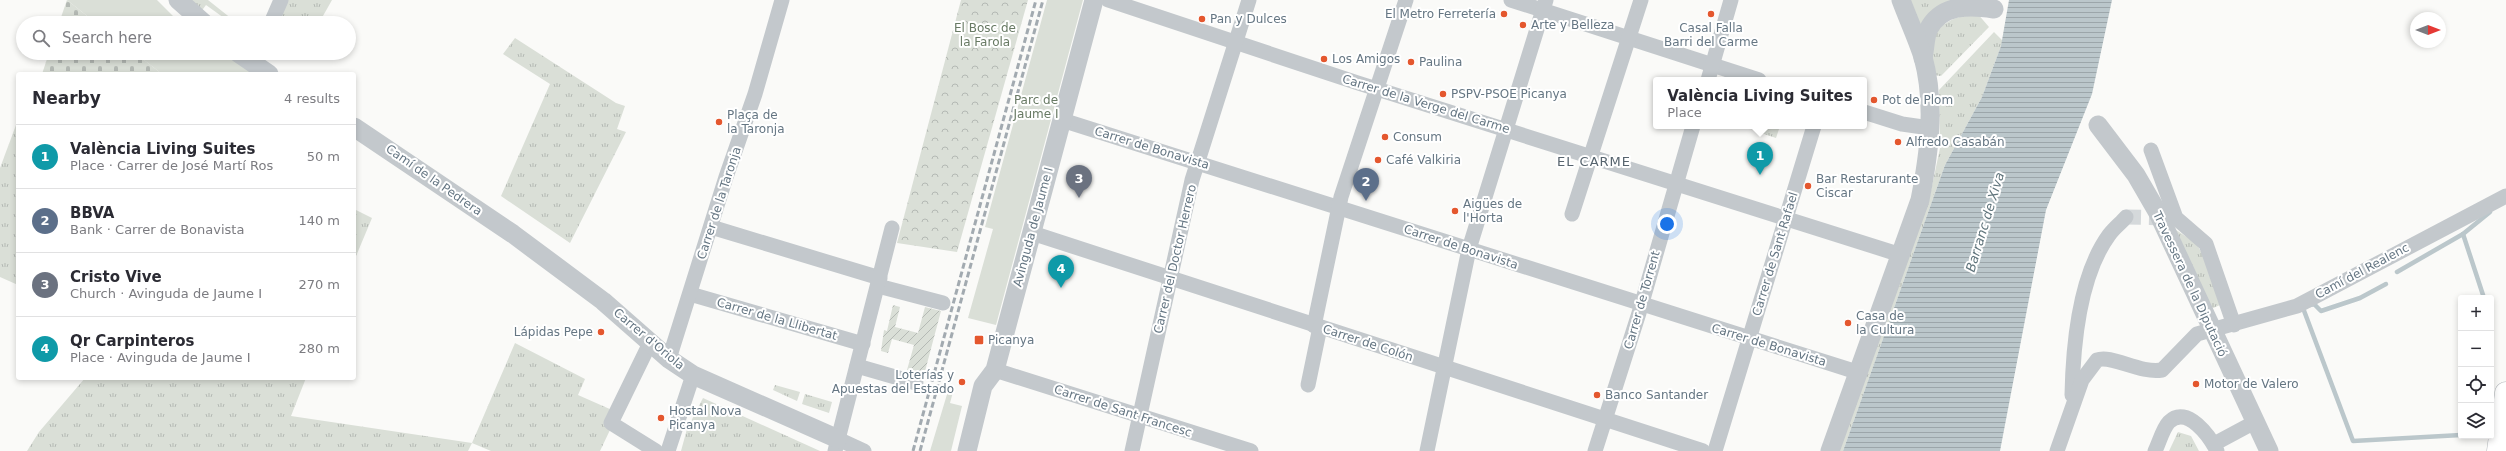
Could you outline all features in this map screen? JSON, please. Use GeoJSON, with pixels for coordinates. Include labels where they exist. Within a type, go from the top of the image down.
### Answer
{"type":"FeatureCollection","features":[{"type":"Feature","properties":{"kind":"highway"},"geometry":{"type":"LineString","coordinates":[[2498,451],[2506,393]]}},
{"type":"Feature","properties":{"kind":"street"},"geometry":{"type":"LineString","coordinates":[[178,0],[196,16]]}},
{"type":"Feature","properties":{"kind":"street"},"geometry":{"type":"LineString","coordinates":[[274,16],[281,0]]}},
{"type":"Feature","properties":{"kind":"street","name":"Carrer de la Taronja"},"geometry":{"type":"LineString","coordinates":[[669,359],[754,94],[782,0]]}},
{"type":"Feature","properties":{"kind":"street","name":"Avinguda de Jaume I"},"geometry":{"type":"LineString","coordinates":[[967,451],[983,386],[995,370],[1094,0]]}},
{"type":"Feature","properties":{"kind":"street","name":"Carrer de la Verge del Carme"},"geometry":{"type":"LineString","coordinates":[[1108,0],[1901,256]]}},
{"type":"Feature","properties":{"kind":"street","name":"Carrer del Doctor Herrero"},"geometry":{"type":"LineString","coordinates":[[1132,451],[1198,162],[1249,0]]}},
{"type":"Feature","properties":{"kind":"street"},"geometry":{"type":"LineString","coordinates":[[1308,385],[1338,206],[1406,0]]}},
{"type":"Feature","properties":{"kind":"street"},"geometry":{"type":"LineString","coordinates":[[1511,0],[1545,5],[1629,38],[1750,77]]}},
{"type":"Feature","properties":{"kind":"street"},"geometry":{"type":"LineString","coordinates":[[1572,214],[1641,0]]}},
{"type":"Feature","properties":{"kind":"street"},"geometry":{"type":"LineString","coordinates":[[1709,77],[1731,0]]}},
{"type":"Feature","properties":{"kind":"street"},"geometry":{"type":"LineString","coordinates":[[1830,451],[1860,373],[1901,256],[1920,200],[1927,166],[1930,128],[1930,98],[1923,58],[1902,0]]}},
{"type":"Feature","properties":{"kind":"street"},"geometry":{"type":"LineString","coordinates":[[1923,58],[1928,31],[1939,16],[1967,5],[1990,4]]}},
{"type":"Feature","properties":{"kind":"street"},"geometry":{"type":"LineString","coordinates":[[1426,451],[1469,250],[1545,5]]}},
{"type":"Feature","properties":{"kind":"street"},"geometry":{"type":"LineString","coordinates":[[253,60],[267,72]]}},
{"type":"Feature","properties":{"kind":"street"},"geometry":{"type":"LineString","coordinates":[[1867,113],[1902,124],[1930,128]]}},
{"type":"Feature","properties":{"kind":"street","name":"Carrer de Bonavista"},"geometry":{"type":"LineString","coordinates":[[1062,120],[1338,206],[1469,250],[1860,373]]}},
{"type":"Feature","properties":{"kind":"street","name":"Travessera de la Diputació"},"geometry":{"type":"LineString","coordinates":[[2098,125],[2136,175],[2154,207],[2269,451]]}},
{"type":"Feature","properties":{"kind":"street","name":"Camí de la Pedrera"},"geometry":{"type":"LineString","coordinates":[[356,128],[513,234]]}},
{"type":"Feature","properties":{"kind":"street","name":"Carrer de Torrent"},"geometry":{"type":"LineString","coordinates":[[1595,451],[1641,305],[1692,129]]}},
{"type":"Feature","properties":{"kind":"street","name":"Carrer de Sant Rafael"},"geometry":{"type":"LineString","coordinates":[[1715,451],[1813,129]]}},
{"type":"Feature","properties":{"kind":"street"},"geometry":{"type":"LineString","coordinates":[[2151,150],[2176,218],[2206,244],[2234,325]]}},
{"type":"Feature","properties":{"kind":"street","name":"Camí del Realenc"},"geometry":{"type":"LineString","coordinates":[[2057,451],[2073,410],[2082,380],[2097,360],[2104,358],[2143,370],[2162,370],[2192,337],[2296,306],[2506,196]]}},
{"type":"Feature","properties":{"kind":"street"},"geometry":{"type":"LineString","coordinates":[[2073,410],[2072,396],[2075,352],[2088,275],[2109,235],[2126,217]]}},
{"type":"Feature","properties":{"kind":"street"},"geometry":{"type":"LineString","coordinates":[[711,227],[943,303]]}},
{"type":"Feature","properties":{"kind":"street"},"geometry":{"type":"LineString","coordinates":[[836,445],[892,228]]}},
{"type":"Feature","properties":{"kind":"street","name":"Carrer de Colón"},"geometry":{"type":"LineString","coordinates":[[1032,233],[1170,280],[1704,451]]}},
{"type":"Feature","properties":{"kind":"street","name":"Carrer d'Oriola"},"geometry":{"type":"LineString","coordinates":[[513,234],[603,301],[669,359],[693,375],[836,445],[864,451]]}},
{"type":"Feature","properties":{"kind":"street","name":"Carrer de la Llibertat"},"geometry":{"type":"LineString","coordinates":[[690,294],[863,344]]}},
{"type":"Feature","properties":{"kind":"street"},"geometry":{"type":"LineString","coordinates":[[650,343],[610,423],[656,451]]}},
{"type":"Feature","properties":{"kind":"street"},"geometry":{"type":"LineString","coordinates":[[857,366],[916,383]]}},
{"type":"Feature","properties":{"kind":"street","name":"Carrer de Sant Francesc"},"geometry":{"type":"LineString","coordinates":[[995,370],[1251,451]]}},
{"type":"Feature","properties":{"kind":"street"},"geometry":{"type":"LineString","coordinates":[[668,451],[693,375]]}},
{"type":"Feature","properties":{"kind":"street"},"geometry":{"type":"LineString","coordinates":[[2155,451],[2169,422],[2179,417],[2187,419],[2199,426],[2215,448],[2255,422]]}},
{"type":"Feature","properties":{"kind":"green space"},"geometry":{"type":"Polygon","coordinates":[[[67,0],[87,16],[61,16],[67,0]]]}},
{"type":"Feature","properties":{"kind":"green space"},"geometry":{"type":"Polygon","coordinates":[[[67,0],[157,0],[173,16],[87,16],[67,0]]]}},
{"type":"Feature","properties":{"kind":"green space"},"geometry":{"type":"Polygon","coordinates":[[[188,0],[208,0],[228,16],[221,16],[206,5],[200,13],[188,0]]]}},
{"type":"Feature","properties":{"kind":"green space"},"geometry":{"type":"Polygon","coordinates":[[[287,0],[332,0],[323,16],[279,16],[287,0]]]}},
{"type":"Feature","properties":{"kind":"green space","name":"El Bosc de la Farola"},"geometry":{"type":"Polygon","coordinates":[[[961,0],[1028,0],[957,252],[897,243],[961,0]]]}},
{"type":"Feature","properties":{"kind":"green space","name":"Parc de Jaume I"},"geometry":{"type":"Polygon","coordinates":[[[1047,0],[1083,0],[996,325],[968,318],[993,229],[985,227],[1047,0]]]}},
{"type":"Feature","properties":{"kind":"green space"},"geometry":{"type":"Polygon","coordinates":[[[1909,0],[1961,0],[1920,31],[1909,0]]]}},
{"type":"Feature","properties":{"kind":"green space"},"geometry":{"type":"Polygon","coordinates":[[[1977,13],[1989,27],[1941,76],[1933,75],[1930,47],[1936,32],[1941,26],[1954,19],[1977,13]]]}},
{"type":"Feature","properties":{"kind":"green space"},"geometry":{"type":"Polygon","coordinates":[[[1994,32],[2003,41],[1982,97],[1945,165],[1843,451],[1837,451],[1929,200],[1940,148],[1939,90],[1994,32]]]}},
{"type":"Feature","properties":{"kind":"green space"},"geometry":{"type":"Polygon","coordinates":[[[515,38],[616,103],[625,106],[617,129],[626,132],[570,243],[501,196],[550,84],[503,54],[515,38]]]}},
{"type":"Feature","properties":{"kind":"green space"},"geometry":{"type":"Polygon","coordinates":[[[47,60],[144,60],[159,72],[43,72],[47,60]]]}},
{"type":"Feature","properties":{"kind":"green space"},"geometry":{"type":"Polygon","coordinates":[[[144,60],[234,60],[252,72],[159,72],[144,60]]]}},
{"type":"Feature","properties":{"kind":"green space"},"geometry":{"type":"Polygon","coordinates":[[[16,125],[16,284],[0,277],[0,168],[16,125]]]}},
{"type":"Feature","properties":{"kind":"green space"},"geometry":{"type":"Polygon","coordinates":[[[1755,129],[1779,129],[1776,138],[1755,131],[1755,129]]]}},
{"type":"Feature","properties":{"kind":"green space"},"geometry":{"type":"Polygon","coordinates":[[[356,210],[372,218],[356,256],[356,210]]]}},
{"type":"Feature","properties":{"kind":"green space"},"geometry":{"type":"Polygon","coordinates":[[[2176,230],[2196,243],[2203,255],[2220,305],[2211,309],[2176,230]]]}},
{"type":"Feature","properties":{"kind":"green space"},"geometry":{"type":"Polygon","coordinates":[[[893,305],[900,307],[895,327],[918,333],[925,307],[941,311],[924,375],[907,370],[914,345],[892,339],[888,353],[881,351],[884,330],[887,331],[893,305]]]}},
{"type":"Feature","properties":{"kind":"green space"},"geometry":{"type":"Polygon","coordinates":[[[515,343],[585,379],[578,395],[612,410],[610,430],[600,451],[491,451],[472,443],[515,343]]]}},
{"type":"Feature","properties":{"kind":"green space"},"geometry":{"type":"Polygon","coordinates":[[[83,380],[305,380],[291,416],[472,443],[468,451],[27,451],[39,432],[83,380]]]}},
{"type":"Feature","properties":{"kind":"green space"},"geometry":{"type":"Polygon","coordinates":[[[775,385],[800,392],[797,401],[773,390],[775,385]]]}},
{"type":"Feature","properties":{"kind":"green space"},"geometry":{"type":"Polygon","coordinates":[[[948,391],[953,392],[950,403],[962,406],[951,451],[930,451],[948,391]]]}},
{"type":"Feature","properties":{"kind":"green space"},"geometry":{"type":"Polygon","coordinates":[[[805,394],[832,402],[829,413],[802,404],[805,394]]]}},
{"type":"Feature","properties":{"kind":"green space"},"geometry":{"type":"Polygon","coordinates":[[[703,398],[820,451],[681,451],[687,429],[703,398]]]}},
{"type":"Feature","properties":{"kind":"green space"},"geometry":{"type":"Polygon","coordinates":[[[2178,432],[2191,436],[2199,451],[2169,451],[2178,432]]]}},
{"type":"Feature","properties":{"kind":"water","name":"Barranc de Xiva"},"geometry":{"type":"Polygon","coordinates":[[[2009,0],[2112,0],[2092,94],[2046,210],[2000,451],[1843,451],[1945,165],[1982,97],[2001,46],[2009,0]]]}},
{"type":"Feature","properties":{"kind":"waterway"},"geometry":{"type":"LineString","coordinates":[[2397,272],[2463,234],[2490,212]]}},
{"type":"Feature","properties":{"kind":"waterway"},"geometry":{"type":"LineString","coordinates":[[2463,234],[2483,295]]}},
{"type":"Feature","properties":{"kind":"waterway"},"geometry":{"type":"LineString","coordinates":[[2310,305],[2314,304],[2321,311],[2360,298],[2386,284]]}},
{"type":"Feature","properties":{"kind":"waterway"},"geometry":{"type":"LineString","coordinates":[[2303,308],[2353,441],[2458,435]]}},
{"type":"Feature","properties":{"kind":"tunnel"},"geometry":{"type":"LineString","coordinates":[[2126,217],[2169,218]]}},
{"type":"Feature","properties":{"kind":"railway"},"geometry":{"type":"LineString","coordinates":[[913,451],[1036,0]]}},
{"type":"Feature","properties":{"kind":"railway"},"geometry":{"type":"LineString","coordinates":[[920,451],[1043,0]]}},
{"type":"Feature","properties":{"kind":"place","name":"El Metro Ferretería"},"geometry":{"type":"Point","coordinates":[1504,14]}},
{"type":"Feature","properties":{"kind":"place","name":"Casal Falla Barri del Carme"},"geometry":{"type":"Point","coordinates":[1711,14]}},
{"type":"Feature","properties":{"kind":"place","name":"Pan y Dulces"},"geometry":{"type":"Point","coordinates":[1202,19]}},
{"type":"Feature","properties":{"kind":"place","name":"Arte y Belleza"},"geometry":{"type":"Point","coordinates":[1523,25]}},
{"type":"Feature","properties":{"kind":"place","name":"Los Amigos"},"geometry":{"type":"Point","coordinates":[1324,59]}},
{"type":"Feature","properties":{"kind":"place","name":"Paulina"},"geometry":{"type":"Point","coordinates":[1411,62]}},
{"type":"Feature","properties":{"kind":"place","name":"PSPV-PSOE Picanya"},"geometry":{"type":"Point","coordinates":[1443,94]}},
{"type":"Feature","properties":{"kind":"place","name":"Pot de Plom"},"geometry":{"type":"Point","coordinates":[1874,100]}},
{"type":"Feature","properties":{"kind":"place","name":"Plaça de la Taronja"},"geometry":{"type":"Point","coordinates":[719,122]}},
{"type":"Feature","properties":{"kind":"place","name":"Consum"},"geometry":{"type":"Point","coordinates":[1385,137]}},
{"type":"Feature","properties":{"kind":"place","name":"Alfredo Casabán"},"geometry":{"type":"Point","coordinates":[1898,142]}},
{"type":"Feature","properties":{"kind":"place","name":"Café Valkiria"},"geometry":{"type":"Point","coordinates":[1378,160]}},
{"type":"Feature","properties":{"kind":"place","name":"València Living Suites"},"geometry":{"type":"Point","coordinates":[1760,175]}},
{"type":"Feature","properties":{"kind":"place","name":"Bar Restarurante Ciscar"},"geometry":{"type":"Point","coordinates":[1808,186]}},
{"type":"Feature","properties":{"kind":"place","name":"Cristo Vive"},"geometry":{"type":"Point","coordinates":[1079,198]}},
{"type":"Feature","properties":{"kind":"place","name":"BBVA"},"geometry":{"type":"Point","coordinates":[1366,201]}},
{"type":"Feature","properties":{"kind":"place","name":"Aigües de l'Horta"},"geometry":{"type":"Point","coordinates":[1455,211]}},
{"type":"Feature","properties":{"kind":"place","name":"Qr Carpinteros"},"geometry":{"type":"Point","coordinates":[1061,288]}},
{"type":"Feature","properties":{"kind":"place","name":"Casa de la Cultura"},"geometry":{"type":"Point","coordinates":[1848,323]}},
{"type":"Feature","properties":{"kind":"place","name":"Lápidas Pepe"},"geometry":{"type":"Point","coordinates":[601,332]}},
{"type":"Feature","properties":{"kind":"place","name":"Picanya"},"geometry":{"type":"Point","coordinates":[979,340]}},
{"type":"Feature","properties":{"kind":"place","name":"Loterías y Apuestas del Estado"},"geometry":{"type":"Point","coordinates":[962,382]}},
{"type":"Feature","properties":{"kind":"place","name":"Motor de Valero"},"geometry":{"type":"Point","coordinates":[2196,384]}},
{"type":"Feature","properties":{"kind":"place","name":"Banco Santander"},"geometry":{"type":"Point","coordinates":[1597,395]}},
{"type":"Feature","properties":{"kind":"place","name":"Hostal Nova Picanya"},"geometry":{"type":"Point","coordinates":[661,418]}},
{"type":"Feature","properties":{"kind":"district","name":"EL CARME"},"geometry":{"type":"Point","coordinates":[1594,161]}}]}
